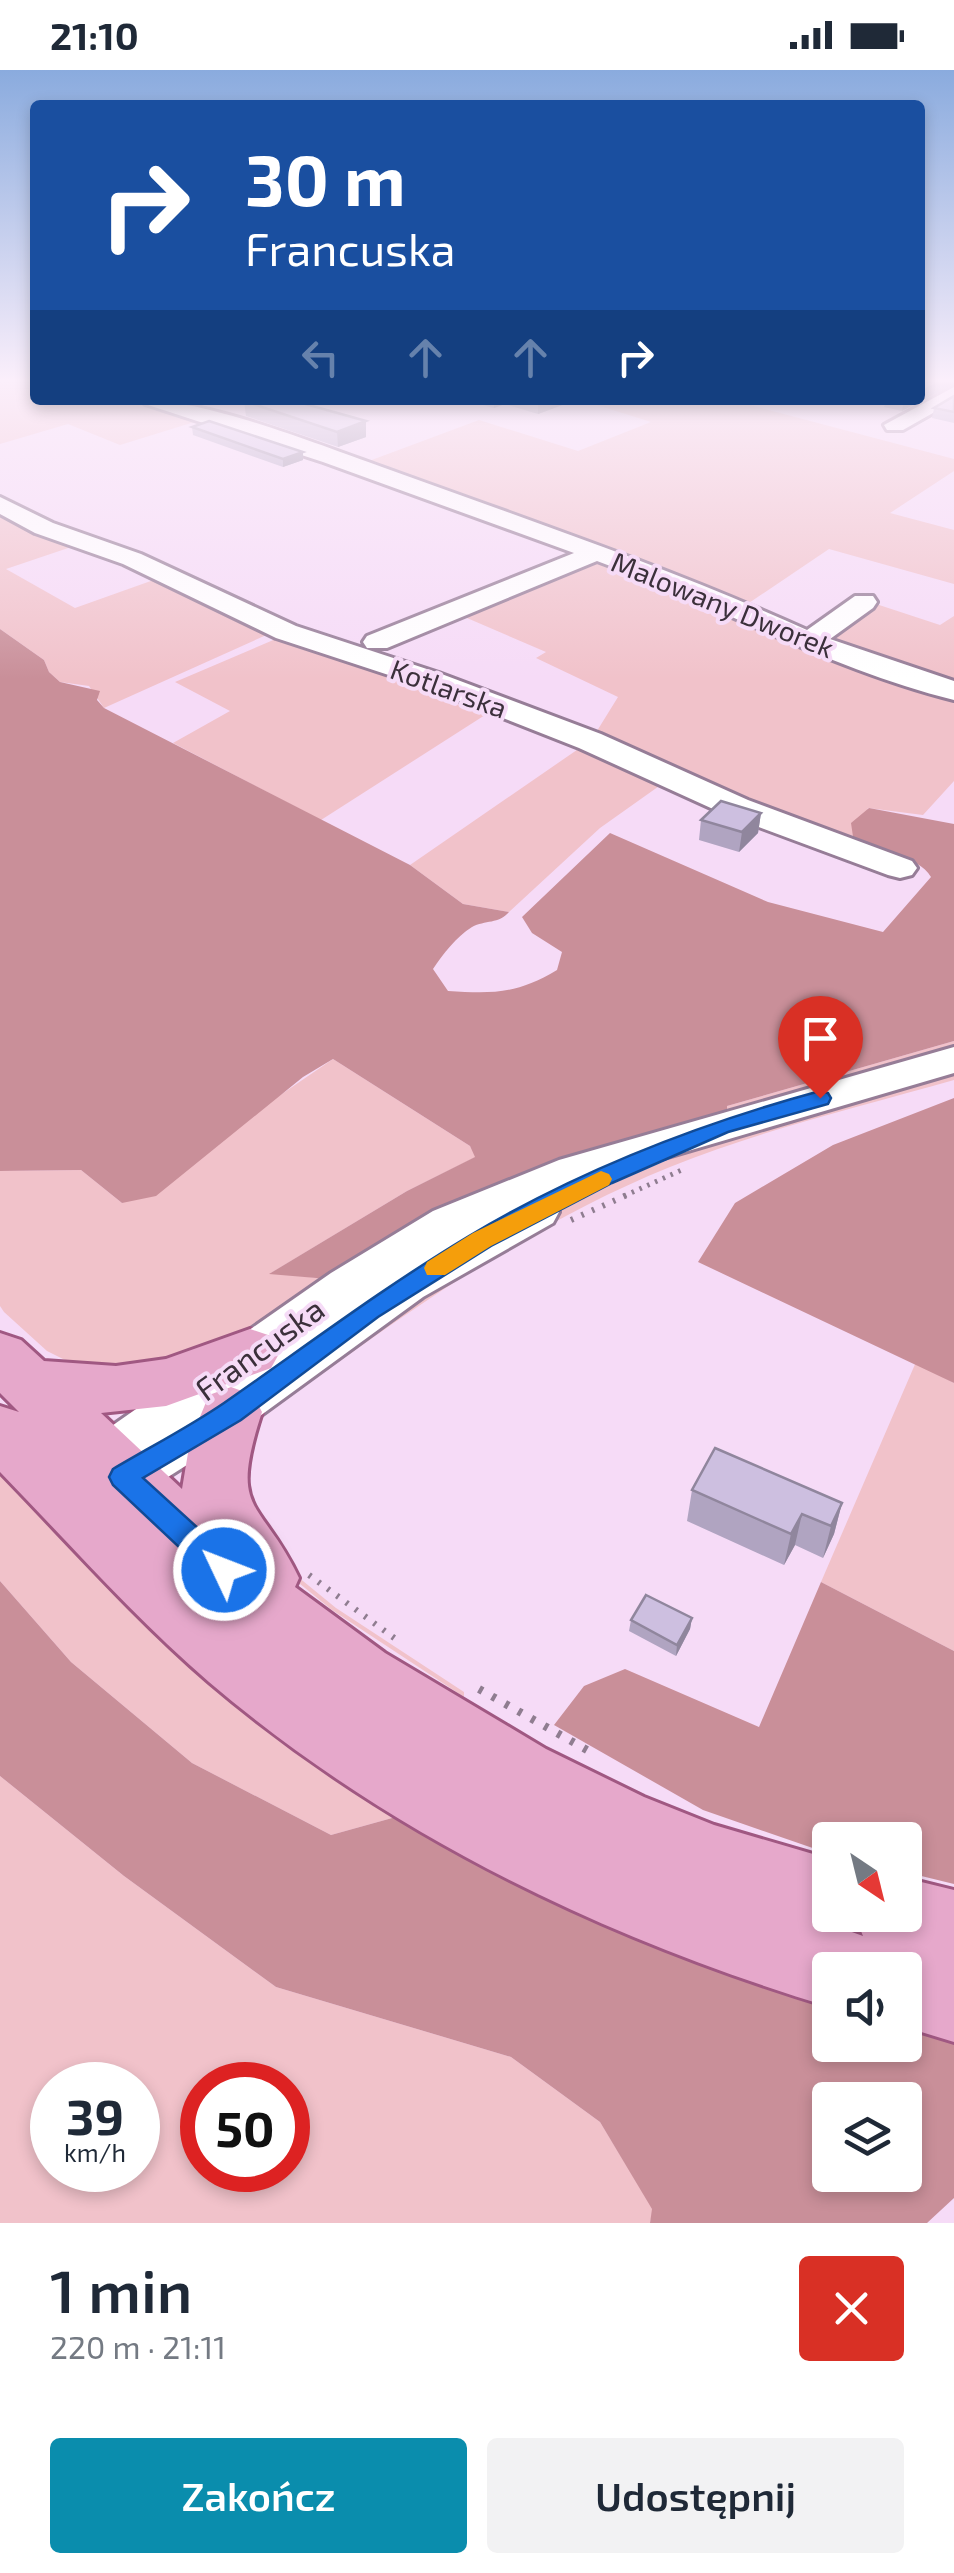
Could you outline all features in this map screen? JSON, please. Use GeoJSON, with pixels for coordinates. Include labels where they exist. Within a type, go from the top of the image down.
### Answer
{"type":"FeatureCollection","features":[{"type":"Feature","properties":{"kind":"main road"},"geometry":{"type":"LineString","coordinates":[[9,1389],[125,1392],[186,1379],[241,1382],[212,1464],[218,1508],[230,1532],[313,1644]]}},
{"type":"Feature","properties":{"kind":"main road"},"geometry":{"type":"LineString","coordinates":[[9,1389],[99,1479],[224,1570],[313,1644],[467,1744],[618,1824],[714,1864],[812,1893]]}},
{"type":"Feature","properties":{"kind":"main road"},"geometry":{"type":"LineString","coordinates":[[99,1479],[172,1604],[299,1712],[414,1788],[545,1860],[689,1923],[812,1960]]}},
{"type":"Feature","properties":{"kind":"main road"},"geometry":{"type":"LineString","coordinates":[[922,1922],[954,1930]]}},
{"type":"Feature","properties":{"kind":"main road"},"geometry":{"type":"LineString","coordinates":[[922,1991],[954,2000]]}},
{"type":"Feature","properties":{"kind":"street","name":"Malowany Dworek"},"geometry":{"type":"LineString","coordinates":[[391,478],[679,582],[808,641],[954,691]]}},
{"type":"Feature","properties":{"kind":"street","name":"Kotlarska"},"geometry":{"type":"LineString","coordinates":[[0,504],[44,528],[132,560],[286,632],[429,679],[606,748],[736,807],[900,868]]}},
{"type":"Feature","properties":{"kind":"street"},"geometry":{"type":"LineString","coordinates":[[376,642],[598,552]]}},
{"type":"Feature","properties":{"kind":"street"},"geometry":{"type":"LineString","coordinates":[[808,641],[864,602]]}},
{"type":"Feature","properties":{"kind":"street","name":"Francuska"},"geometry":{"type":"LineString","coordinates":[[241,1382],[393,1254],[448,1222],[574,1170],[954,1060]]}},
{"type":"Feature","properties":{"kind":"street","name":"Francuska"},"geometry":{"type":"LineString","coordinates":[[99,1479],[241,1382],[482,1240],[604,1178],[720,1127]]}},
{"type":"Feature","properties":{"kind":"path"},"geometry":{"type":"LineString","coordinates":[[557,1227],[689,1167]]}},
{"type":"Feature","properties":{"kind":"path"},"geometry":{"type":"LineString","coordinates":[[300,1569],[411,1650]]}},
{"type":"Feature","properties":{"kind":"path"},"geometry":{"type":"LineString","coordinates":[[473,1686],[588,1751]]}},
{"type":"Feature","properties":{"kind":"shaded area"},"geometry":{"type":"Polygon","coordinates":[[[399,478],[943,478],[890,513],[954,530],[954,584],[829,549],[740,609],[399,478]]]}},
{"type":"Feature","properties":{"kind":"shaded area"},"geometry":{"type":"Polygon","coordinates":[[[0,507],[83,543],[6,569],[75,608],[162,577],[273,632],[104,708],[89,686],[60,682],[49,672],[44,660],[0,629],[0,507]]]}},
{"type":"Feature","properties":{"kind":"shaded area"},"geometry":{"type":"Polygon","coordinates":[[[597,558],[954,694],[954,781],[923,815],[868,808],[855,850],[592,739],[618,697],[536,658],[546,652],[453,612],[597,558]]]}},
{"type":"Feature","properties":{"kind":"shaded area"},"geometry":{"type":"Polygon","coordinates":[[[870,602],[940,625],[954,616],[954,688],[827,643],[825,635],[870,602]]]}},
{"type":"Feature","properties":{"kind":"shaded area"},"geometry":{"type":"Polygon","coordinates":[[[0,629],[44,660],[49,672],[60,682],[100,691],[97,700],[104,708],[410,865],[463,904],[509,912],[472,927],[441,958],[433,969],[448,991],[504,991],[557,970],[562,952],[532,933],[522,917],[610,833],[768,902],[883,932],[931,877],[908,860],[855,850],[851,823],[869,808],[954,824],[954,1041],[727,1106],[727,1114],[328,1279],[269,1274],[407,1191],[475,1157],[470,1146],[333,1059],[303,1077],[156,1196],[122,1203],[81,1170],[0,1171],[0,629]]]}},
{"type":"Feature","properties":{"kind":"shaded area"},"geometry":{"type":"Polygon","coordinates":[[[278,638],[496,708],[321,820],[173,743],[230,711],[175,682],[278,638]]]}},
{"type":"Feature","properties":{"kind":"shaded area"},"geometry":{"type":"Polygon","coordinates":[[[587,743],[662,784],[600,828],[509,912],[463,904],[410,865],[587,743]]]}},
{"type":"Feature","properties":{"kind":"shaded area"},"geometry":{"type":"Polygon","coordinates":[[[954,1041],[954,1049],[727,1114],[727,1106],[954,1041]]]}},
{"type":"Feature","properties":{"kind":"shaded area"},"geometry":{"type":"Polygon","coordinates":[[[333,1059],[470,1146],[476,1157],[407,1191],[271,1273],[328,1279],[220,1353],[161,1378],[73,1364],[47,1351],[4,1312],[0,1306],[0,1171],[81,1170],[122,1203],[333,1059]]]}},
{"type":"Feature","properties":{"kind":"shaded area"},"geometry":{"type":"Polygon","coordinates":[[[954,1071],[954,1080],[810,1120],[670,1167],[556,1221],[448,1286],[243,1431],[238,1430],[337,1353],[441,1281],[549,1216],[606,1187],[734,1136],[954,1071]]]}},
{"type":"Feature","properties":{"kind":"shaded area"},"geometry":{"type":"Polygon","coordinates":[[[954,1098],[954,1383],[698,1262],[735,1203],[833,1145],[954,1098]]]}},
{"type":"Feature","properties":{"kind":"shaded area"},"geometry":{"type":"Polygon","coordinates":[[[916,1362],[954,1383],[954,1651],[821,1582],[916,1362]]]}},
{"type":"Feature","properties":{"kind":"shaded area"},"geometry":{"type":"Polygon","coordinates":[[[0,1474],[82,1559],[91,1555],[403,1815],[331,1835],[192,1763],[71,1662],[0,1581],[0,1474]]]}},
{"type":"Feature","properties":{"kind":"shaded area"},"geometry":{"type":"Polygon","coordinates":[[[270,1554],[336,1608],[464,1692],[464,1697],[332,1610],[267,1557],[270,1554]]]}},
{"type":"Feature","properties":{"kind":"shaded area"},"geometry":{"type":"Polygon","coordinates":[[[0,1581],[71,1662],[192,1763],[331,1835],[403,1815],[812,1991],[812,2062],[922,2062],[922,2025],[954,2037],[954,2198],[927,2223],[650,2223],[652,2209],[600,2122],[511,2057],[276,1987],[124,1876],[0,1776],[0,1581]]]}},
{"type":"Feature","properties":{"kind":"shaded area"},"geometry":{"type":"Polygon","coordinates":[[[821,1582],[954,1651],[954,1884],[922,1876],[922,1822],[812,1822],[812,1848],[703,1810],[554,1725],[584,1686],[625,1669],[759,1727],[821,1582]]]}},
{"type":"Feature","properties":{"kind":"shaded area"},"geometry":{"type":"Polygon","coordinates":[[[0,1776],[124,1876],[276,1987],[511,2057],[600,2122],[653,2209],[650,2223],[0,2223],[0,1776]]]}},
{"type":"Feature","properties":{"kind":"building"},"geometry":{"type":"Polygon","coordinates":[[[721,801],[761,813],[742,832],[701,820],[721,801]]]}},
{"type":"Feature","properties":{"kind":"building"},"geometry":{"type":"Polygon","coordinates":[[[715,1448],[842,1503],[831,1526],[802,1514],[791,1534],[692,1490],[715,1448]]]}},
{"type":"Feature","properties":{"kind":"building"},"geometry":{"type":"Polygon","coordinates":[[[646,1595],[692,1618],[677,1645],[631,1620],[646,1595]]]}},
{"type":"Feature","properties":{"kind":"slow traffic"},"geometry":{"type":"LineString","coordinates":[[436,1268],[601,1179]]}},
{"type":"Feature","properties":{"kind":"route"},"geometry":{"type":"LineString","coordinates":[[224,1570],[123,1477],[231,1412],[369,1310],[482,1240],[604,1178],[720,1127],[820,1098]]}}]}
